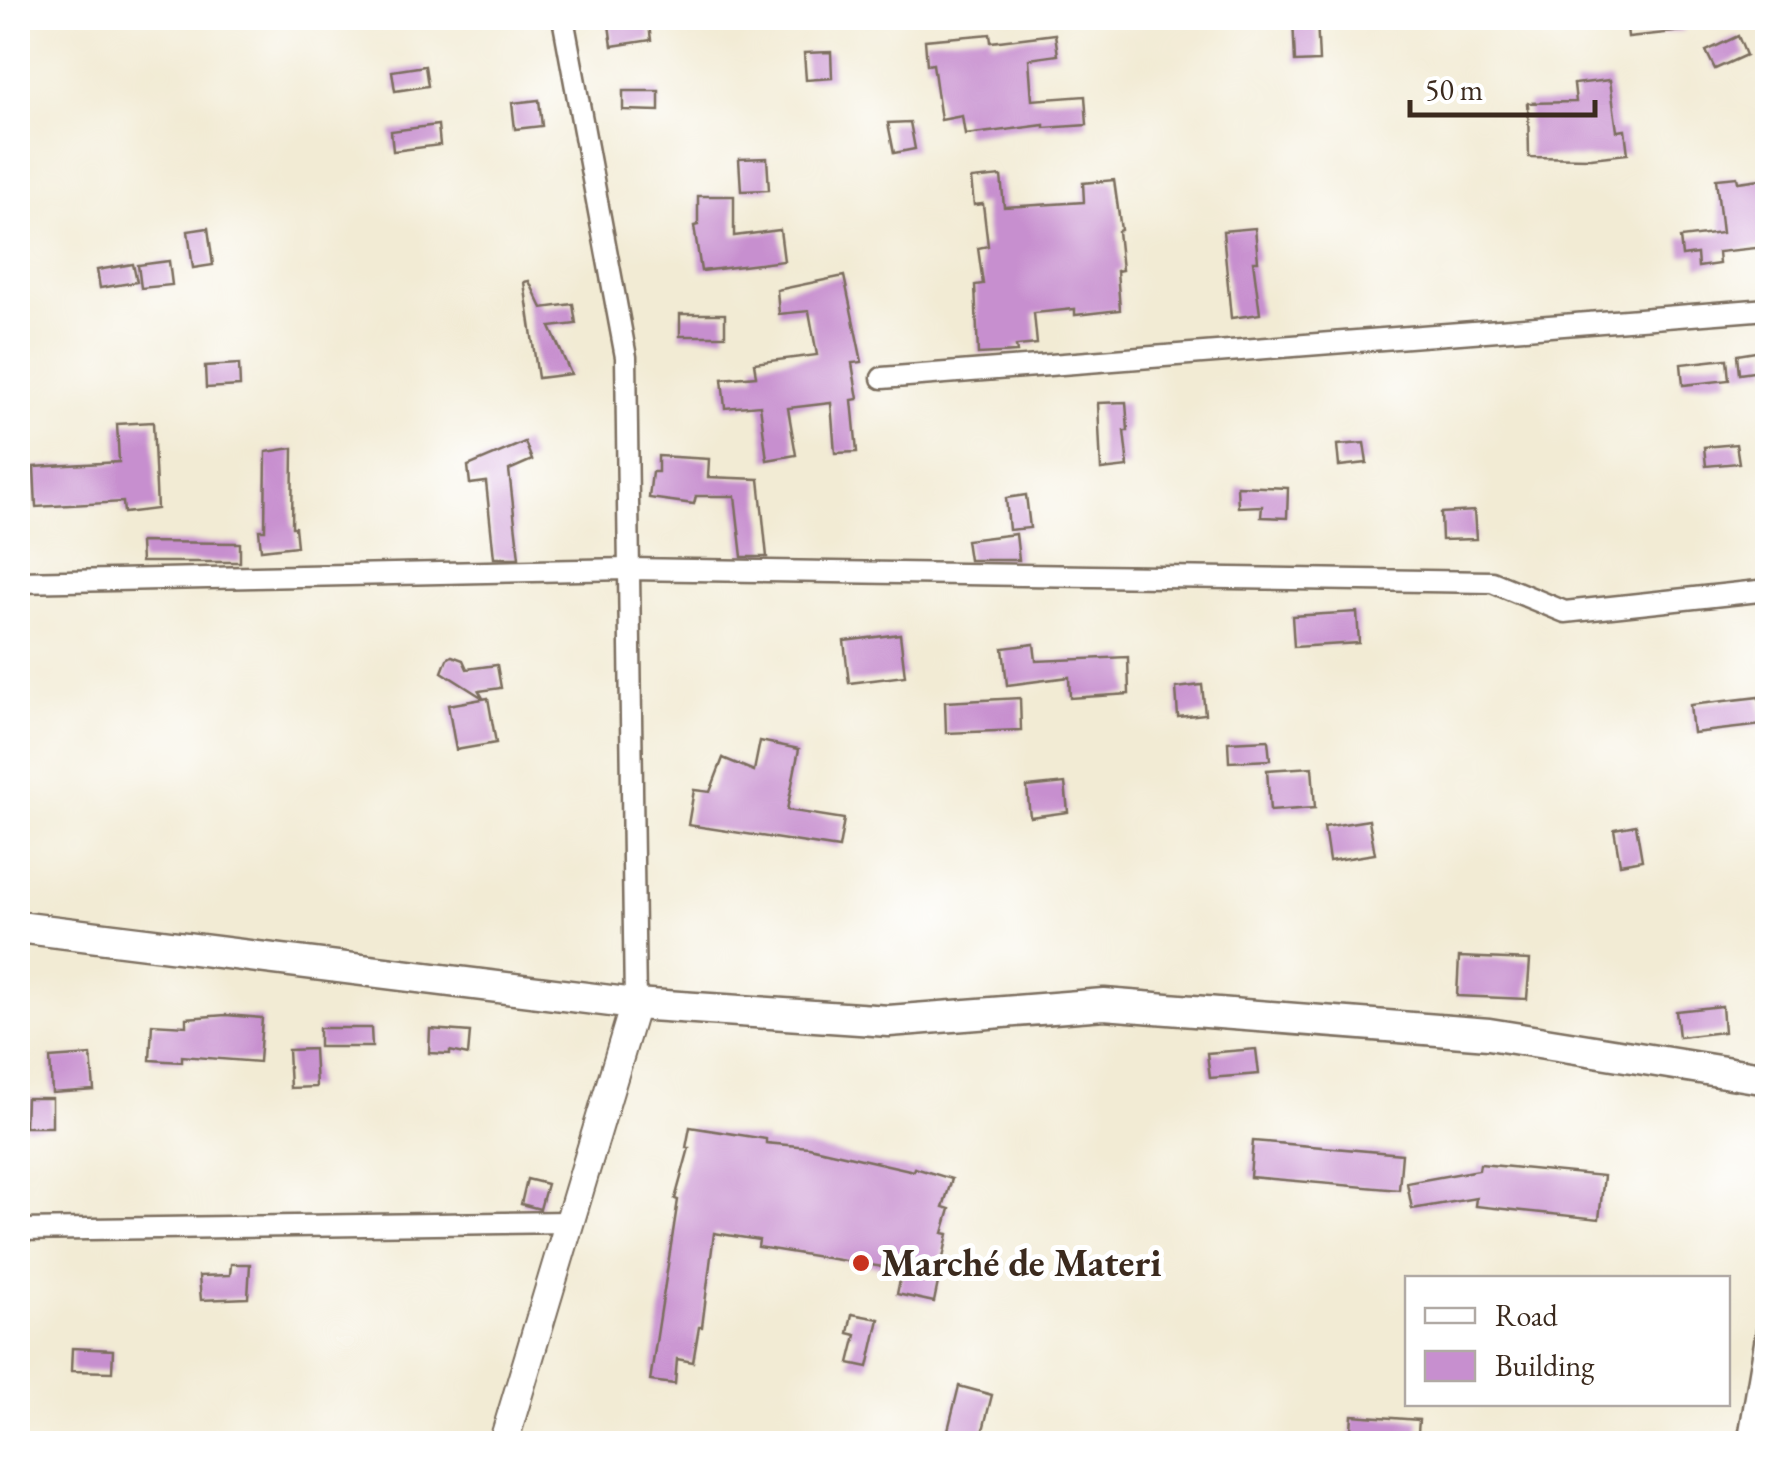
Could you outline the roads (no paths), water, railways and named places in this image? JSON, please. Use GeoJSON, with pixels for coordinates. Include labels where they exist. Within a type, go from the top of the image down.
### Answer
{"type":"FeatureCollection","features":[{"type":"Feature","properties":{"kind":"main road"},"geometry":{"type":"LineString","coordinates":[[18,928],[635,1004],[889,1021],[1104,1004],[1490,1034],[1768,1079]]}},
{"type":"Feature","properties":{"kind":"main road"},"geometry":{"type":"LineString","coordinates":[[503,1444],[635,1004]]}},
{"type":"Feature","properties":{"kind":"street"},"geometry":{"type":"LineString","coordinates":[[563,18],[626,356],[635,1004]]}},
{"type":"Feature","properties":{"kind":"street"},"geometry":{"type":"LineString","coordinates":[[882,378],[1768,309]]}},
{"type":"Feature","properties":{"kind":"street"},"geometry":{"type":"LineString","coordinates":[[18,582],[628,569],[1492,582],[1565,612],[1768,590]]}},
{"type":"Feature","properties":{"kind":"street"},"geometry":{"type":"LineString","coordinates":[[18,1230],[570,1222]]}},
{"type":"Feature","properties":{"kind":"street"},"geometry":{"type":"LineString","coordinates":[[1755,1436],[1768,1325]]}},
{"type":"Feature","properties":{"kind":"place","name":"Marché de Materi"},"geometry":{"type":"Point","coordinates":[861,1263]}}]}
